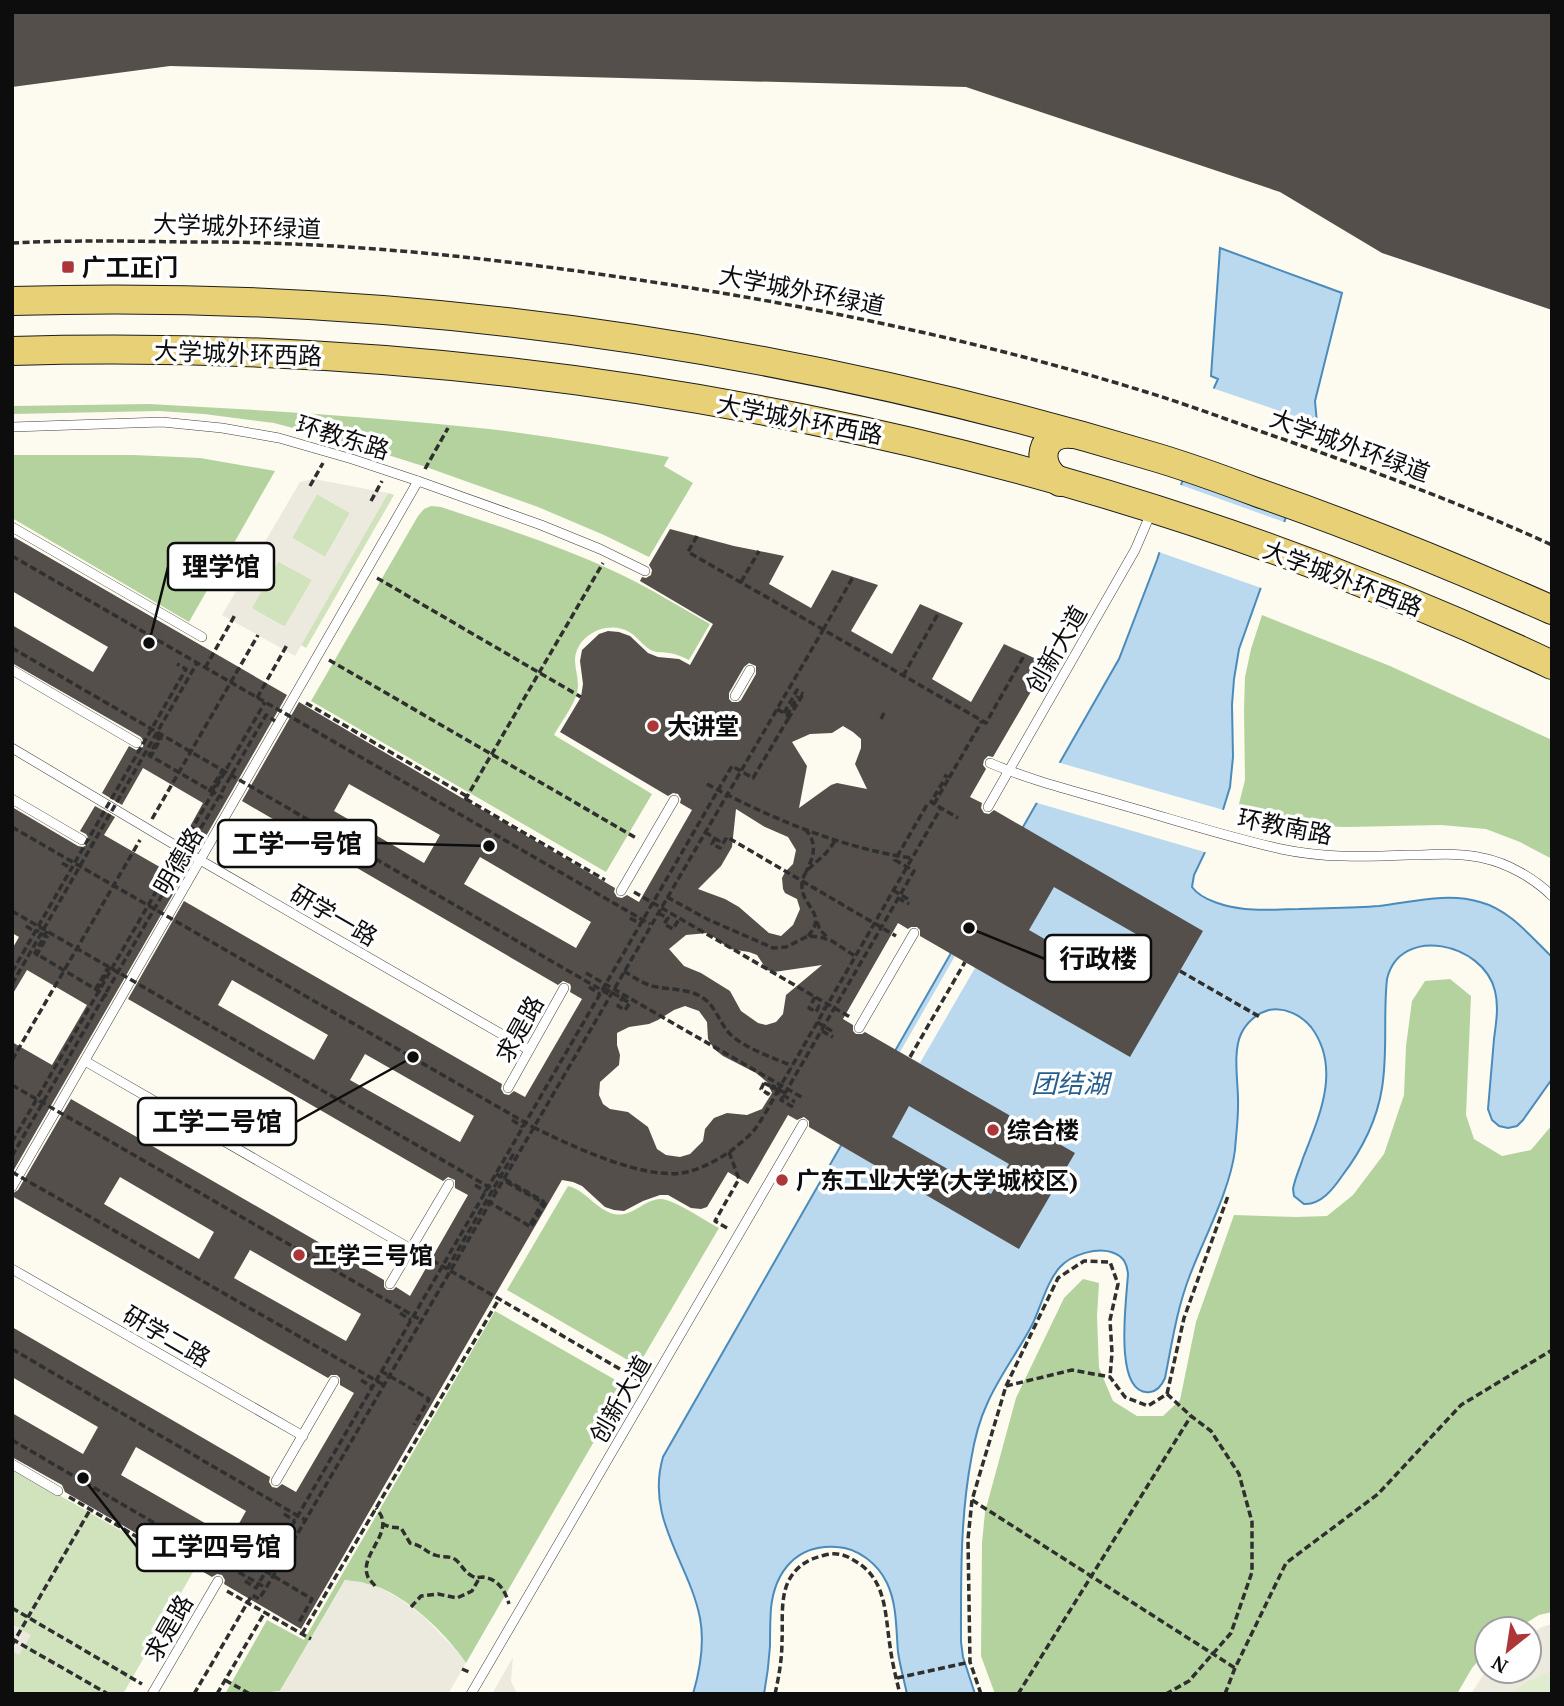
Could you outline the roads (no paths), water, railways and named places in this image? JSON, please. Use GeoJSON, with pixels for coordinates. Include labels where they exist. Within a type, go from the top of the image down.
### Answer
{"type":"FeatureCollection","features":[{"type":"Feature","properties":{"kind":"main road","name":"大学城外环西路"},"geometry":{"type":"LineString","coordinates":[[12,300],[190,300],[435,313],[632,337],[773,362],[918,393],[1162,459],[1312,511],[1552,610]]}},
{"type":"Feature","properties":{"kind":"main road","name":"大学城外环西路"},"geometry":{"type":"LineString","coordinates":[[12,351],[189,350],[417,362],[624,387],[777,413],[906,441],[1153,508],[1356,581],[1552,665]]}},
{"type":"Feature","properties":{"kind":"main road"},"geometry":{"type":"LineString","coordinates":[[1060,482],[1047,472],[1043,455],[1045,447],[1057,435],[1073,434]]}},
{"type":"Feature","properties":{"kind":"lane","name":"环教东路"},"geometry":{"type":"LineString","coordinates":[[12,427],[162,422],[222,428],[279,438],[352,459],[541,525],[645,571]]}},
{"type":"Feature","properties":{"kind":"lane","name":"明德路"},"geometry":{"type":"LineString","coordinates":[[12,1187],[418,481]]}},
{"type":"Feature","properties":{"kind":"lane","name":"创新大道"},"geometry":{"type":"LineString","coordinates":[[988,807],[1135,550],[1153,508]]}},
{"type":"Feature","properties":{"kind":"lane"},"geometry":{"type":"LineString","coordinates":[[12,527],[202,637]]}},
{"type":"Feature","properties":{"kind":"lane"},"geometry":{"type":"LineString","coordinates":[[12,670],[137,743]]}},
{"type":"Feature","properties":{"kind":"lane"},"geometry":{"type":"LineString","coordinates":[[735,696],[750,670]]}},
{"type":"Feature","properties":{"kind":"lane","name":"研学一路"},"geometry":{"type":"LineString","coordinates":[[12,748],[529,1050]]}},
{"type":"Feature","properties":{"kind":"lane"},"geometry":{"type":"LineString","coordinates":[[990,763],[1009,771]]}},
{"type":"Feature","properties":{"kind":"lane","name":"环教南路"},"geometry":{"type":"LineString","coordinates":[[1009,771],[1283,849],[1358,857],[1447,854],[1483,858],[1513,869],[1542,886],[1552,896]]}},
{"type":"Feature","properties":{"kind":"lane"},"geometry":{"type":"LineString","coordinates":[[12,799],[82,840]]}},
{"type":"Feature","properties":{"kind":"lane"},"geometry":{"type":"LineString","coordinates":[[621,891],[674,800]]}},
{"type":"Feature","properties":{"kind":"lane"},"geometry":{"type":"LineString","coordinates":[[859,1028],[914,933]]}},
{"type":"Feature","properties":{"kind":"lane","name":"求是路"},"geometry":{"type":"LineString","coordinates":[[508,1087],[564,989]]}},
{"type":"Feature","properties":{"kind":"lane"},"geometry":{"type":"LineString","coordinates":[[85,1061],[411,1249]]}},
{"type":"Feature","properties":{"kind":"lane","name":"创新大道"},"geometry":{"type":"LineString","coordinates":[[471,1694],[803,1124]]}},
{"type":"Feature","properties":{"kind":"lane"},"geometry":{"type":"LineString","coordinates":[[390,1284],[449,1184]]}},
{"type":"Feature","properties":{"kind":"lane","name":"研学二路"},"geometry":{"type":"LineString","coordinates":[[12,1269],[303,1436]]}},
{"type":"Feature","properties":{"kind":"lane"},"geometry":{"type":"LineString","coordinates":[[276,1481],[334,1381]]}},
{"type":"Feature","properties":{"kind":"lane"},"geometry":{"type":"LineString","coordinates":[[12,1464],[58,1491]]}},
{"type":"Feature","properties":{"kind":"lane","name":"求是路"},"geometry":{"type":"LineString","coordinates":[[152,1694],[218,1581]]}},
{"type":"Feature","properties":{"kind":"water","name":"团结湖"},"geometry":{"type":"Polygon","coordinates":[[[1220,248],[1342,293],[1315,401],[1317,430],[1239,649],[1232,705],[1233,757],[1230,787],[1219,823],[1194,875],[1192,887],[1216,903],[1252,910],[1369,907],[1455,898],[1480,902],[1501,911],[1552,957],[1552,1079],[1517,1126],[1499,1126],[1492,1120],[1488,1109],[1497,1003],[1488,974],[1475,961],[1442,946],[1424,946],[1408,951],[1395,962],[1387,979],[1384,1074],[1380,1100],[1372,1123],[1356,1156],[1335,1186],[1316,1202],[1304,1204],[1294,1196],[1293,1189],[1325,1093],[1325,1059],[1311,1027],[1298,1016],[1275,1009],[1256,1016],[1243,1030],[1238,1042],[1238,1112],[1232,1165],[1223,1197],[1185,1287],[1165,1378],[1161,1385],[1150,1392],[1138,1389],[1130,1379],[1124,1343],[1127,1267],[1123,1259],[1114,1253],[1093,1251],[1071,1259],[1055,1273],[1032,1325],[984,1411],[975,1439],[967,1483],[962,1551],[961,1642],[975,1694],[907,1694],[898,1652],[894,1608],[887,1583],[878,1570],[860,1554],[845,1548],[823,1547],[810,1550],[790,1562],[777,1582],[771,1608],[770,1652],[764,1694],[693,1694],[701,1657],[700,1618],[695,1598],[664,1520],[659,1479],[663,1457],[1119,659],[1157,560],[1208,401],[1218,379],[1211,376],[1220,248]]]}},
{"type":"Feature","properties":{"kind":"place","name":"广工正门"},"geometry":{"type":"Point","coordinates":[68,267]}},
{"type":"Feature","properties":{"kind":"place","name":"理学馆"},"geometry":{"type":"Point","coordinates":[149,643]}},
{"type":"Feature","properties":{"kind":"place","name":"大讲堂"},"geometry":{"type":"Point","coordinates":[653,726]}},
{"type":"Feature","properties":{"kind":"place","name":"工学一号馆"},"geometry":{"type":"Point","coordinates":[489,846]}},
{"type":"Feature","properties":{"kind":"place","name":"行政楼"},"geometry":{"type":"Point","coordinates":[969,928]}},
{"type":"Feature","properties":{"kind":"place","name":"工学二号馆"},"geometry":{"type":"Point","coordinates":[413,1057]}},
{"type":"Feature","properties":{"kind":"place","name":"综合楼"},"geometry":{"type":"Point","coordinates":[993,1130]}},
{"type":"Feature","properties":{"kind":"place","name":"广东工业大学(大学城校区)"},"geometry":{"type":"Point","coordinates":[782,1180]}},
{"type":"Feature","properties":{"kind":"place","name":"工学三号馆"},"geometry":{"type":"Point","coordinates":[299,1255]}},
{"type":"Feature","properties":{"kind":"place","name":"工学四号馆"},"geometry":{"type":"Point","coordinates":[83,1478]}}]}
